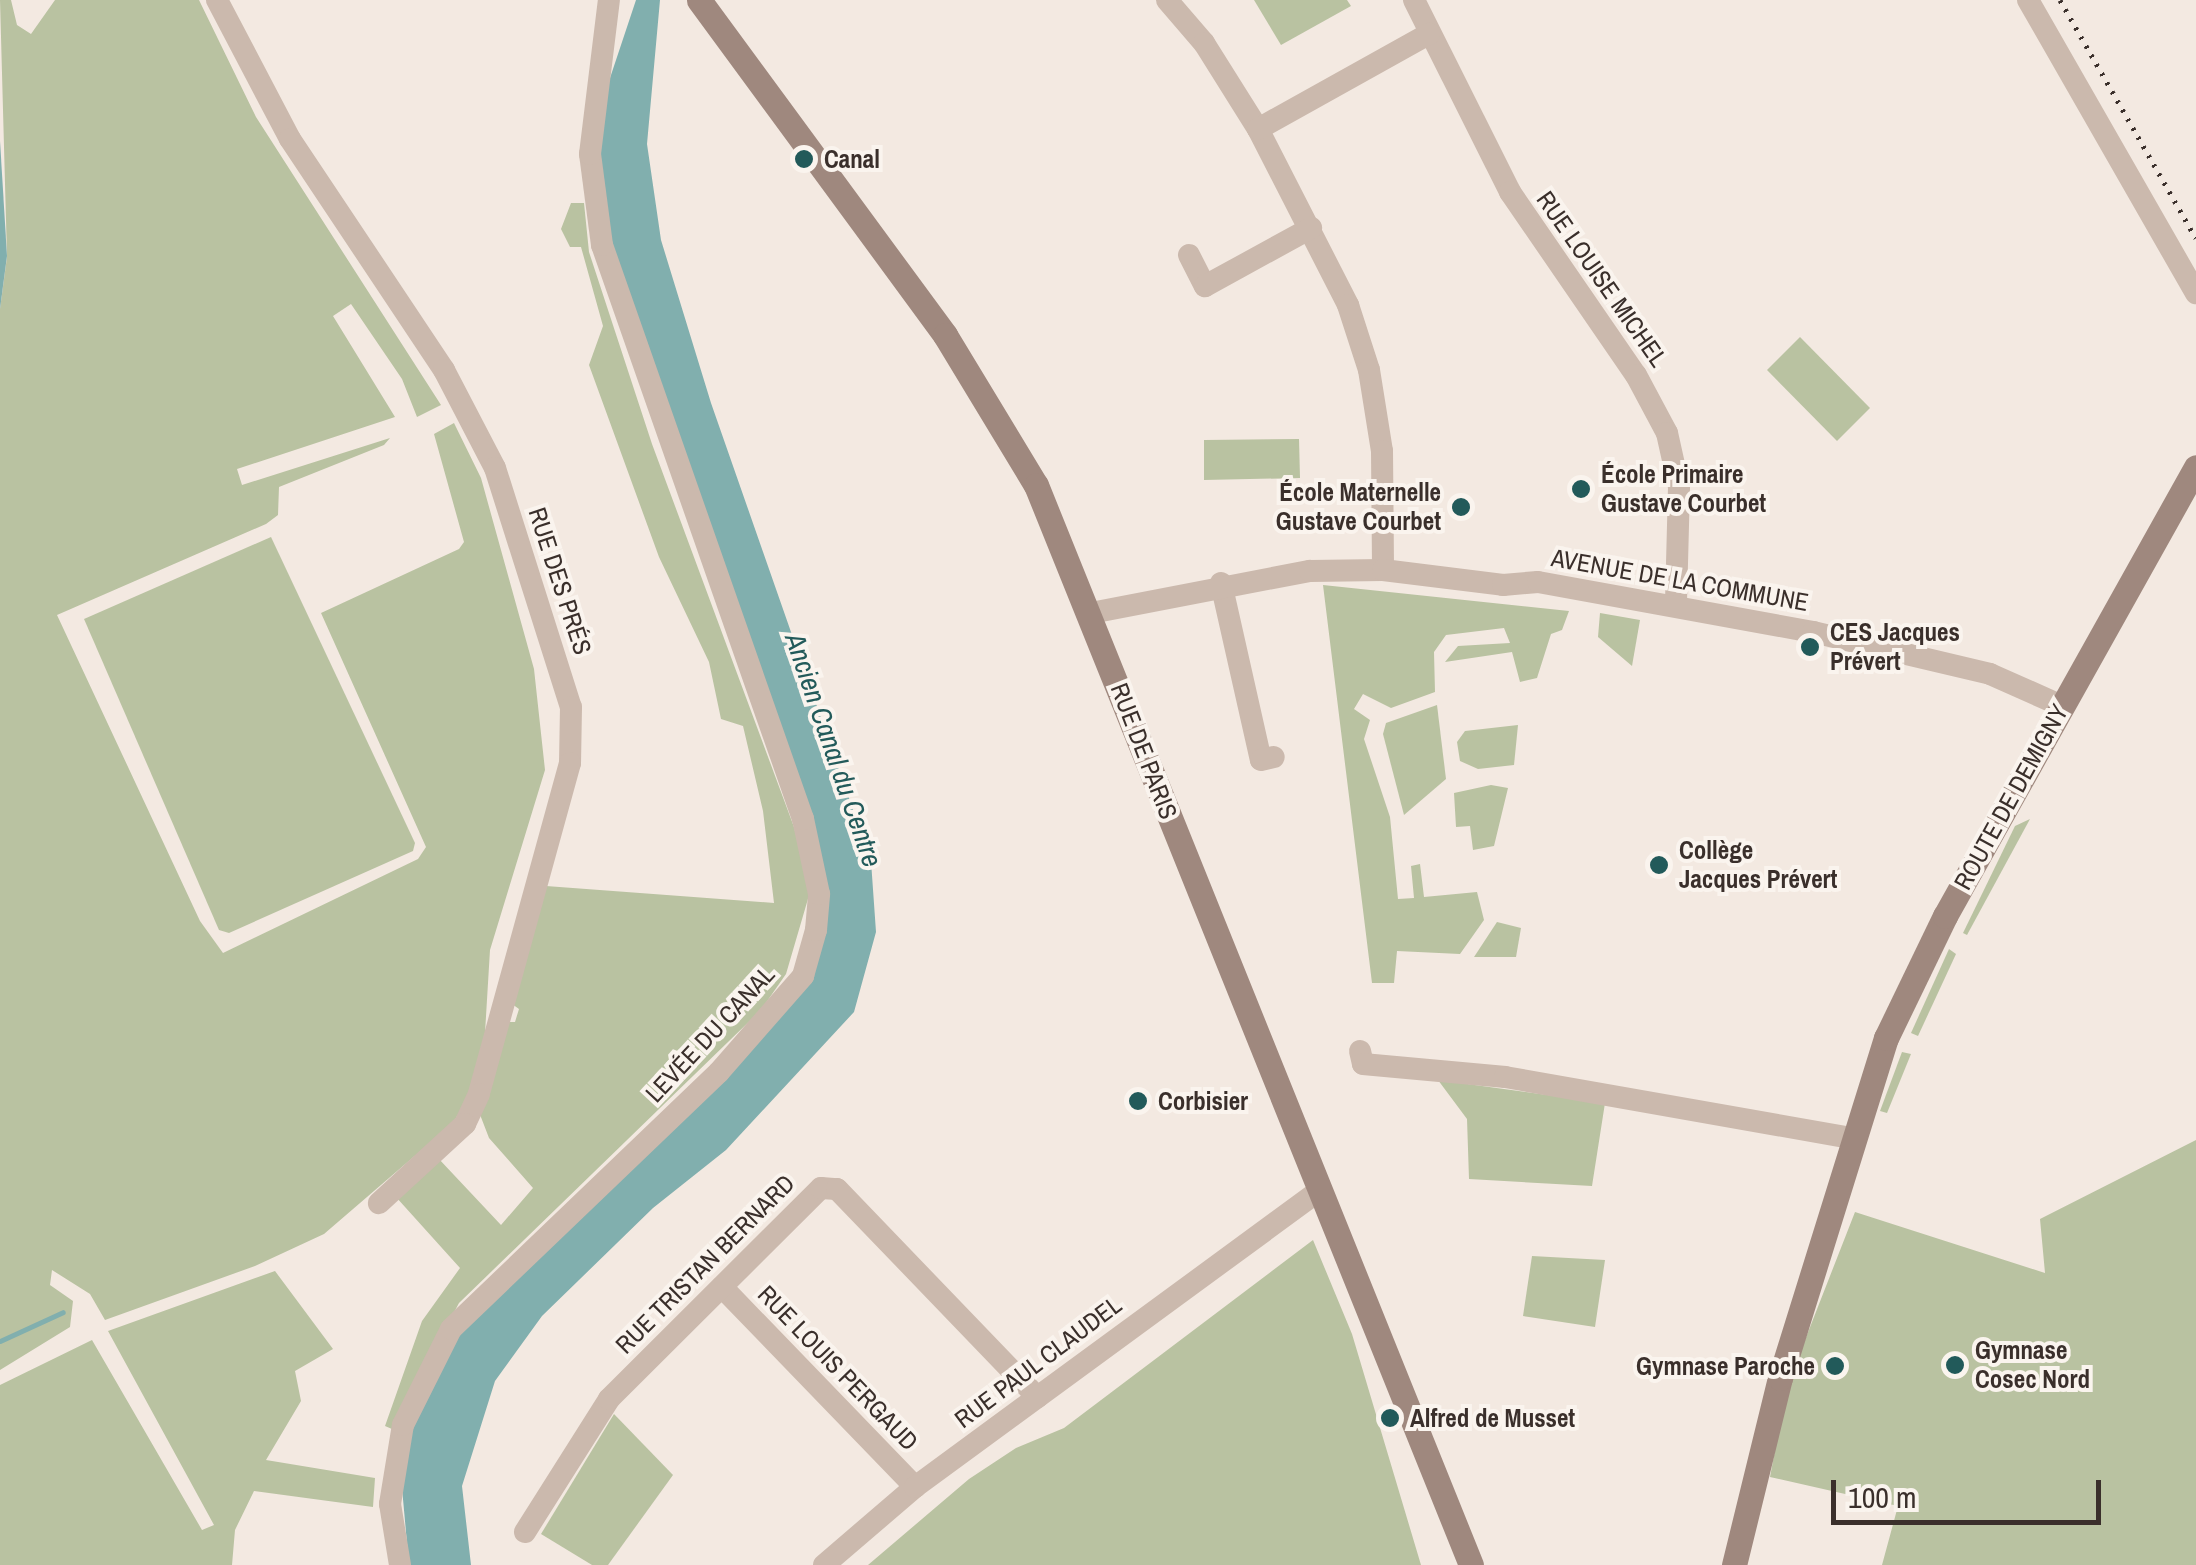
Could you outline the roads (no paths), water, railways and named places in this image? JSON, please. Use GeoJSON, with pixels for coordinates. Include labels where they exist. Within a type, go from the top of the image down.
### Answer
{"type":"FeatureCollection","features":[{"type":"Feature","properties":{"kind":"main road","name":"RUE DE PARIS"},"geometry":{"type":"LineString","coordinates":[[699,0],[993,407],[1036,485],[1091,613],[1471,1565]]}},
{"type":"Feature","properties":{"kind":"main road","name":"ROUTE DE DEMIGNY"},"geometry":{"type":"LineString","coordinates":[[1734,1565],[1780,1378],[1886,1038],[2060,705],[2196,467]]}},
{"type":"Feature","properties":{"kind":"street","name":"RUE DES PRÉS"},"geometry":{"type":"LineString","coordinates":[[217,0],[290,139],[444,370],[495,468],[571,707],[570,763],[478,1094],[465,1124],[379,1203]]}},
{"type":"Feature","properties":{"kind":"street","name":"LEVÉE DU CANAL"},"geometry":{"type":"LineString","coordinates":[[400,1565],[390,1504],[404,1425],[451,1329],[719,1072],[802,976],[816,930],[819,894],[803,819],[602,245],[590,154],[609,0]]}},
{"type":"Feature","properties":{"kind":"street"},"geometry":{"type":"LineString","coordinates":[[1167,0],[1204,42],[1258,128],[1348,305],[1370,370],[1382,451],[1382,570]]}},
{"type":"Feature","properties":{"kind":"street","name":"RUE LOUISE MICHEL"},"geometry":{"type":"LineString","coordinates":[[1414,0],[1518,206],[1636,375],[1668,433],[1679,487],[1676,605]]}},
{"type":"Feature","properties":{"kind":"street"},"geometry":{"type":"LineString","coordinates":[[2028,0],[2196,293]]}},
{"type":"Feature","properties":{"kind":"street"},"geometry":{"type":"LineString","coordinates":[[1258,128],[1430,34]]}},
{"type":"Feature","properties":{"kind":"street"},"geometry":{"type":"LineString","coordinates":[[1189,255],[1205,286],[1311,228]]}},
{"type":"Feature","properties":{"kind":"street","name":"AVENUE DE LA COMMUNE"},"geometry":{"type":"LineString","coordinates":[[1091,613],[1221,583],[1310,570],[1382,570],[1503,585],[1553,583],[1676,605],[1990,674],[2060,705]]}},
{"type":"Feature","properties":{"kind":"street"},"geometry":{"type":"LineString","coordinates":[[1221,583],[1261,760],[1274,758]]}},
{"type":"Feature","properties":{"kind":"street"},"geometry":{"type":"LineString","coordinates":[[1360,1050],[1363,1064],[1505,1076],[1852,1138]]}},
{"type":"Feature","properties":{"kind":"street","name":"RUE TRISTAN BERNARD"},"geometry":{"type":"LineString","coordinates":[[526,1532],[609,1399],[821,1188],[836,1189],[1037,1398]]}},
{"type":"Feature","properties":{"kind":"street","name":"RUE PAUL CLAUDEL"},"geometry":{"type":"LineString","coordinates":[[824,1565],[915,1487],[1320,1190]]}},
{"type":"Feature","properties":{"kind":"street","name":"RUE LOUIS PERGAUD"},"geometry":{"type":"LineString","coordinates":[[722,1286],[915,1487]]}},
{"type":"Feature","properties":{"kind":"water"},"geometry":{"type":"Polygon","coordinates":[[[636,0],[660,0],[647,144],[661,240],[711,403],[871,861],[876,932],[854,1012],[726,1150],[653,1208],[542,1316],[495,1381],[462,1486],[471,1565],[409,1565],[402,1488],[411,1429],[452,1340],[778,1017],[826,914],[613,263],[598,156],[608,84],[636,0]]]}},
{"type":"Feature","properties":{"kind":"water"},"geometry":{"type":"Polygon","coordinates":[[[0,141],[7,256],[0,309],[0,141]]]}},
{"type":"Feature","properties":{"kind":"waterway"},"geometry":{"type":"LineString","coordinates":[[0,1341],[63,1312]]}},
{"type":"Feature","properties":{"kind":"railway"},"geometry":{"type":"LineString","coordinates":[[2060,0],[2196,238]]}},
{"type":"Feature","properties":{"kind":"place","name":"Canal"},"geometry":{"type":"Point","coordinates":[804,159]}},
{"type":"Feature","properties":{"kind":"place","name":"École Primaire Gustave Courbet"},"geometry":{"type":"Point","coordinates":[1581,489]}},
{"type":"Feature","properties":{"kind":"place","name":"École Maternelle Gustave Courbet"},"geometry":{"type":"Point","coordinates":[1461,507]}},
{"type":"Feature","properties":{"kind":"place","name":"CES Jacques Prévert"},"geometry":{"type":"Point","coordinates":[1810,647]}},
{"type":"Feature","properties":{"kind":"place","name":"Collège Jacques Prévert"},"geometry":{"type":"Point","coordinates":[1659,865]}},
{"type":"Feature","properties":{"kind":"place","name":"Corbisier"},"geometry":{"type":"Point","coordinates":[1138,1101]}},
{"type":"Feature","properties":{"kind":"place","name":"Gymnase Cosec Nord"},"geometry":{"type":"Point","coordinates":[1955,1365]}},
{"type":"Feature","properties":{"kind":"place","name":"Gymnase Paroche"},"geometry":{"type":"Point","coordinates":[1835,1366]}},
{"type":"Feature","properties":{"kind":"place","name":"Alfred de Musset"},"geometry":{"type":"Point","coordinates":[1390,1418]}},
{"type":"Feature","properties":{"kind":"water label","name":"Ancien Canal du Centre"},"geometry":{"type":"Point","coordinates":[834,750]}}]}
